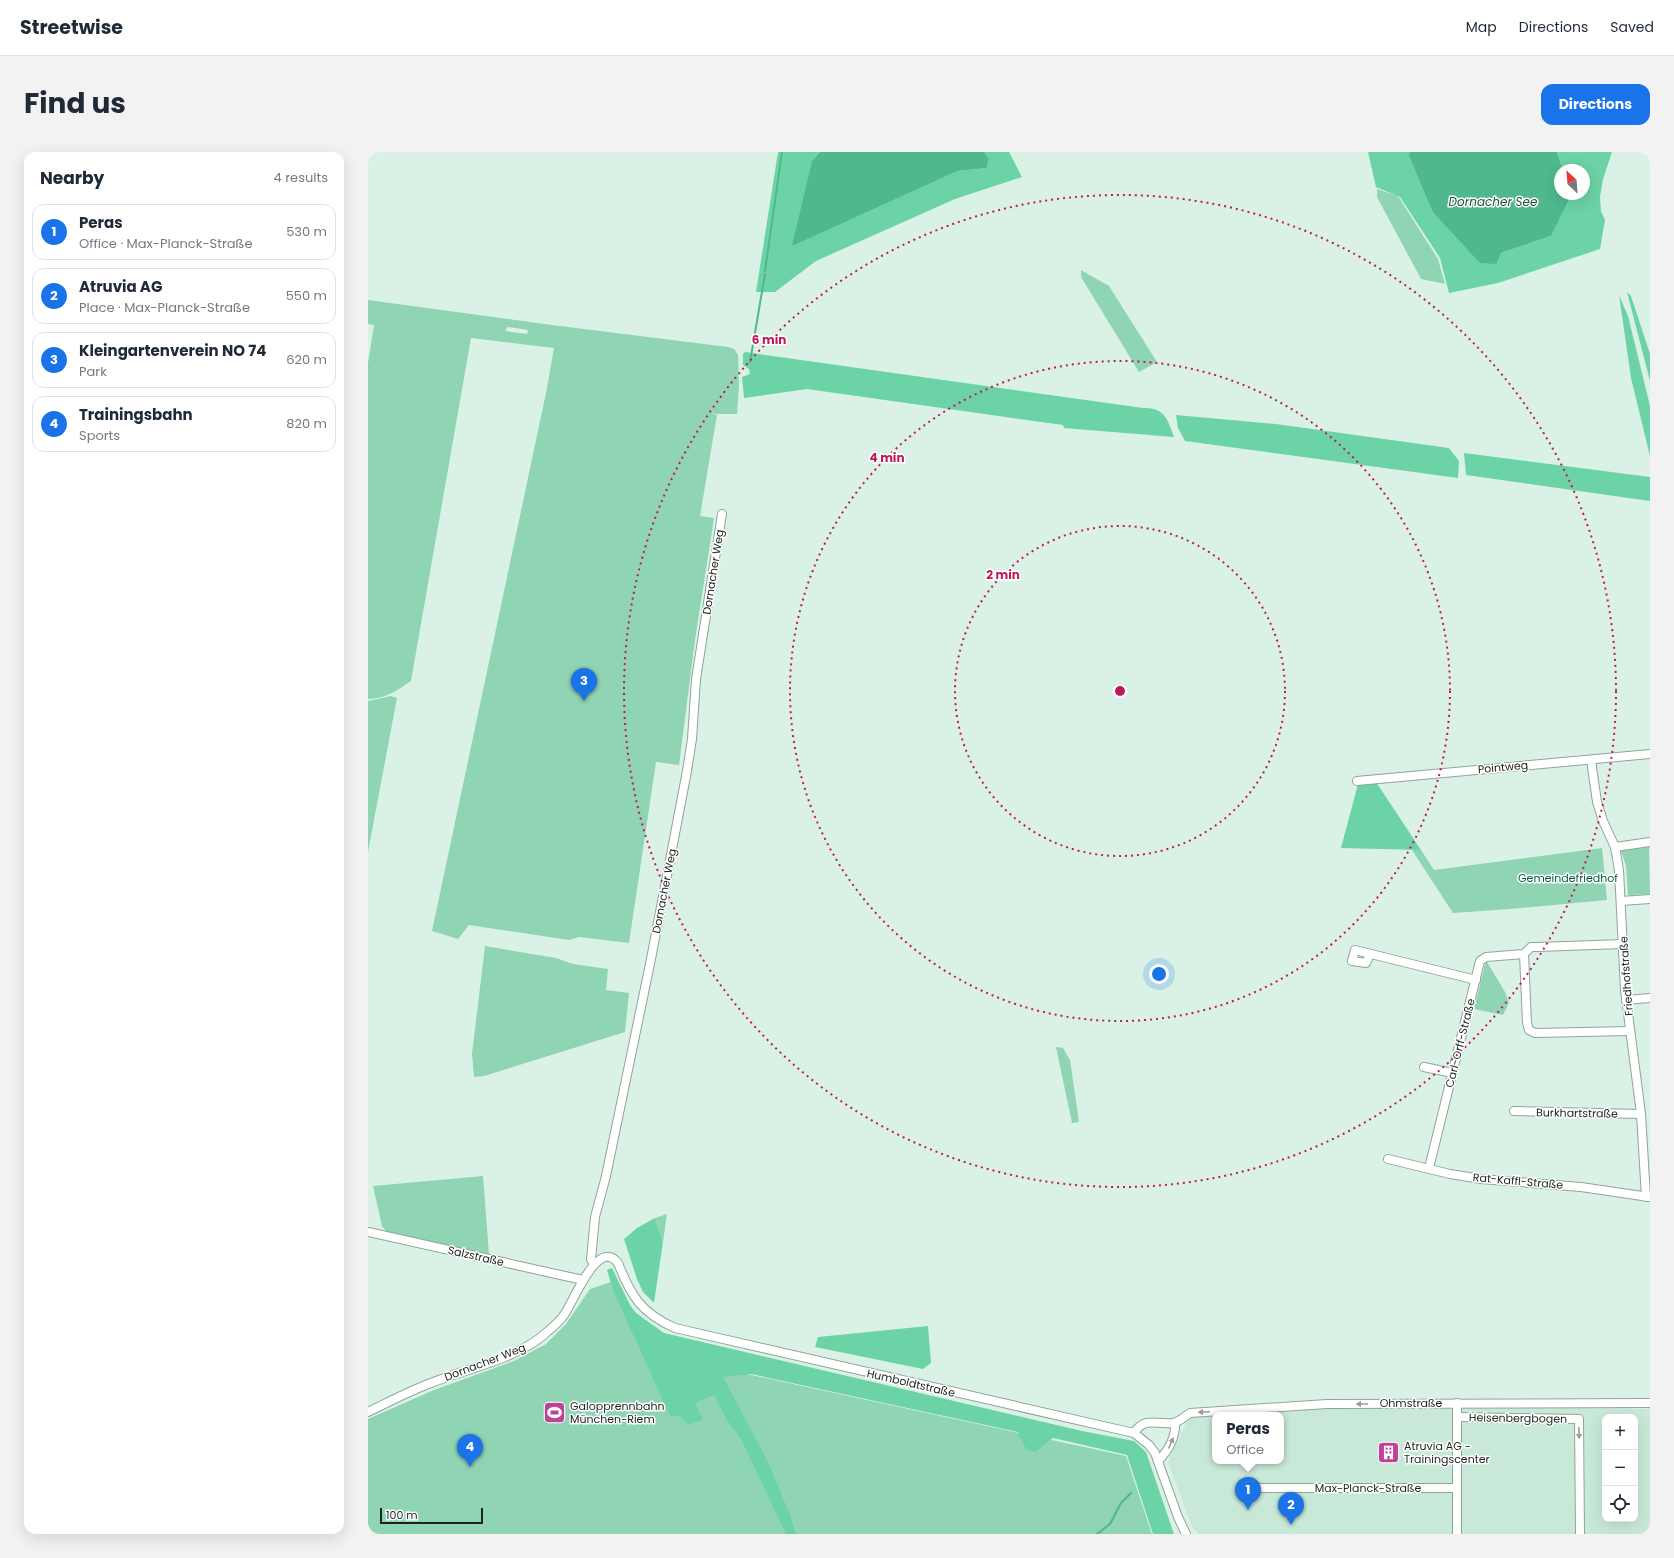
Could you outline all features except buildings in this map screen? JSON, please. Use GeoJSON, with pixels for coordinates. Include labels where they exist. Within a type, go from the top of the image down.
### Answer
{"type":"FeatureCollection","features":[{"type":"Feature","properties":{"kind":"street","name":"Dornacher Weg"},"geometry":{"type":"LineString","coordinates":[[594,1265],[591,1259],[595,1217],[608,1169],[651,959],[687,771],[692,739],[696,679],[722,514]]}},
{"type":"Feature","properties":{"kind":"street","name":"Pointweg"},"geometry":{"type":"LineString","coordinates":[[1357,781],[1650,754]]}},
{"type":"Feature","properties":{"kind":"street","name":"Friedhofstraße"},"geometry":{"type":"LineString","coordinates":[[1591,760],[1597,802],[1602,821],[1614,847],[1619,870],[1626,1000],[1641,1114],[1648,1197]]}},
{"type":"Feature","properties":{"kind":"street"},"geometry":{"type":"LineString","coordinates":[[1614,847],[1650,842]]}},
{"type":"Feature","properties":{"kind":"street"},"geometry":{"type":"LineString","coordinates":[[1621,901],[1650,899]]}},
{"type":"Feature","properties":{"kind":"street","name":"Carl-Orff-Straße"},"geometry":{"type":"LineString","coordinates":[[1429,1168],[1480,962],[1486,956],[1524,954],[1531,947],[1623,944]]}},
{"type":"Feature","properties":{"kind":"street"},"geometry":{"type":"LineString","coordinates":[[1370,954],[1476,980]]}},
{"type":"Feature","properties":{"kind":"street"},"geometry":{"type":"LineString","coordinates":[[1524,954],[1527,1023],[1529,1030],[1532,1032],[1630,1031]]}},
{"type":"Feature","properties":{"kind":"street"},"geometry":{"type":"LineString","coordinates":[[1626,1000],[1650,998]]}},
{"type":"Feature","properties":{"kind":"street"},"geometry":{"type":"LineString","coordinates":[[1424,1067],[1453,1073]]}},
{"type":"Feature","properties":{"kind":"street","name":"Burkhartstraße"},"geometry":{"type":"LineString","coordinates":[[1514,1111],[1641,1114]]}},
{"type":"Feature","properties":{"kind":"street","name":"Rat-Kaffl-Straße"},"geometry":{"type":"LineString","coordinates":[[1388,1159],[1450,1174],[1481,1179],[1581,1187],[1648,1197]]}},
{"type":"Feature","properties":{"kind":"street","name":"Salzstraße"},"geometry":{"type":"LineString","coordinates":[[368,1232],[583,1280]]}},
{"type":"Feature","properties":{"kind":"street","name":"Dornacher Weg"},"geometry":{"type":"LineString","coordinates":[[368,1412],[397,1397],[424,1386],[513,1354],[532,1343],[546,1333],[564,1315],[583,1280],[594,1265],[604,1257],[610,1256]]}},
{"type":"Feature","properties":{"kind":"street","name":"Humboldtstraße"},"geometry":{"type":"LineString","coordinates":[[610,1256],[615,1258],[636,1300],[646,1312],[659,1321],[674,1328],[1134,1434],[1149,1445],[1155,1453],[1178,1517],[1186,1534]]}},
{"type":"Feature","properties":{"kind":"street"},"geometry":{"type":"LineString","coordinates":[[1457,1403],[1457,1534]]}},
{"type":"Feature","properties":{"kind":"street","name":"Heisenbergbogen"},"geometry":{"type":"LineString","coordinates":[[1578,1403],[1580,1534]]}},
{"type":"Feature","properties":{"kind":"street","name":"Ohmstraße"},"geometry":{"type":"LineString","coordinates":[[1175,1423],[1190,1413],[1327,1404],[1650,1404]]}},
{"type":"Feature","properties":{"kind":"street","name":"Heisenbergbogen"},"geometry":{"type":"LineString","coordinates":[[1456,1417],[1579,1419]]}},
{"type":"Feature","properties":{"kind":"street"},"geometry":{"type":"LineString","coordinates":[[1134,1434],[1140,1425],[1144,1423],[1175,1423],[1174,1435],[1166,1453],[1158,1461]]}},
{"type":"Feature","properties":{"kind":"street","name":"Max-Planck-Straße"},"geometry":{"type":"LineString","coordinates":[[1255,1488],[1457,1488]]}},
{"type":"Feature","properties":{"kind":"shaded area"},"geometry":{"type":"Polygon","coordinates":[[[778,152],[820,152],[812,161],[957,171],[987,168],[989,159],[984,152],[1009,152],[1022,177],[955,199],[816,261],[775,292],[756,292],[778,152]]]}},
{"type":"Feature","properties":{"kind":"shaded area"},"geometry":{"type":"Polygon","coordinates":[[[1368,152],[1410,152],[1408,154],[1432,211],[1501,253],[1551,236],[1567,200],[1590,200],[1590,164],[1561,164],[1557,152],[1612,152],[1603,179],[1600,197],[1601,211],[1605,220],[1600,249],[1498,283],[1449,293],[1440,258],[1400,197],[1376,187],[1368,152]]]}},
{"type":"Feature","properties":{"kind":"shaded area"},"geometry":{"type":"Polygon","coordinates":[[[1627,292],[1631,296],[1650,354],[1650,381],[1627,292]]]}},
{"type":"Feature","properties":{"kind":"shaded area"},"geometry":{"type":"Polygon","coordinates":[[[1619,295],[1628,316],[1650,406],[1650,456],[1631,378],[1619,295]]]}},
{"type":"Feature","properties":{"kind":"shaded area"},"geometry":{"type":"Polygon","coordinates":[[[745,352],[1150,408],[1161,412],[1164,415],[1174,437],[1064,428],[1063,425],[807,389],[744,398],[742,377],[750,374],[749,369],[743,365],[743,354],[745,352]]]}},
{"type":"Feature","properties":{"kind":"shaded area"},"geometry":{"type":"Polygon","coordinates":[[[1176,415],[1276,424],[1449,448],[1459,461],[1458,478],[1185,441],[1178,428],[1176,415]]]}},
{"type":"Feature","properties":{"kind":"shaded area"},"geometry":{"type":"Polygon","coordinates":[[[1464,453],[1650,477],[1650,501],[1466,475],[1464,453]]]}},
{"type":"Feature","properties":{"kind":"shaded area"},"geometry":{"type":"Polygon","coordinates":[[[1376,782],[1421,850],[1341,848],[1358,784],[1376,782]]]}},
{"type":"Feature","properties":{"kind":"shaded area"},"geometry":{"type":"Polygon","coordinates":[[[655,1218],[663,1242],[654,1303],[643,1292],[637,1279],[624,1239],[637,1228],[655,1218]]]}},
{"type":"Feature","properties":{"kind":"shaded area"},"geometry":{"type":"Polygon","coordinates":[[[612,1268],[630,1305],[636,1313],[664,1333],[1082,1431],[1134,1441],[1146,1452],[1174,1534],[1153,1534],[1127,1455],[1053,1438],[1035,1452],[1026,1449],[1018,1432],[751,1374],[723,1377],[768,1462],[790,1515],[796,1534],[786,1534],[741,1439],[727,1420],[714,1395],[695,1403],[703,1419],[689,1425],[680,1416],[670,1416],[613,1290],[607,1270],[612,1268]]]}},
{"type":"Feature","properties":{"kind":"shaded area"},"geometry":{"type":"Polygon","coordinates":[[[928,1326],[931,1363],[923,1369],[815,1347],[818,1337],[928,1326]]]}},
{"type":"Feature","properties":{"kind":"shaded area"},"geometry":{"type":"Polygon","coordinates":[[[1452,1406],[1650,1409],[1650,1534],[1199,1534],[1192,1527],[1168,1462],[1190,1415],[1212,1414],[1212,1464],[1284,1464],[1284,1412],[1238,1412],[1286,1409],[1452,1406]]]}},
{"type":"Feature","properties":{"kind":"green space"},"geometry":{"type":"Polygon","coordinates":[[[1377,189],[1398,196],[1438,259],[1445,284],[1421,279],[1377,197],[1377,189]]]}},
{"type":"Feature","properties":{"kind":"green space"},"geometry":{"type":"Polygon","coordinates":[[[1081,270],[1109,286],[1157,362],[1139,372],[1081,277],[1081,270]]]}},
{"type":"Feature","properties":{"kind":"green space"},"geometry":{"type":"Polygon","coordinates":[[[368,300],[728,347],[734,349],[738,355],[739,386],[737,414],[714,414],[714,412],[713,414],[717,415],[700,516],[714,518],[695,640],[679,765],[656,762],[629,943],[579,937],[569,940],[469,925],[458,939],[432,931],[546,393],[554,348],[471,338],[411,681],[386,696],[368,699],[368,363],[374,325],[368,324],[368,300]],[[508,327],[505,331],[527,334],[528,330],[508,327]]]}},
{"type":"Feature","properties":{"kind":"green space"},"geometry":{"type":"Polygon","coordinates":[[[391,696],[397,698],[368,852],[368,701],[391,696]]]}},
{"type":"Feature","properties":{"kind":"green space"},"geometry":{"type":"Polygon","coordinates":[[[1649,846],[1650,894],[1628,895],[1626,866],[1621,851],[1649,846]]]}},
{"type":"Feature","properties":{"kind":"green space","name":"Gemeindefriedhof"},"geometry":{"type":"Polygon","coordinates":[[[1602,848],[1607,900],[1453,913],[1412,850],[1421,850],[1434,870],[1602,848]]]}},
{"type":"Feature","properties":{"kind":"green space"},"geometry":{"type":"Polygon","coordinates":[[[485,946],[556,958],[573,964],[608,969],[606,990],[629,993],[625,1032],[484,1076],[474,1077],[472,1054],[485,946]]]}},
{"type":"Feature","properties":{"kind":"green space"},"geometry":{"type":"Polygon","coordinates":[[[1487,962],[1505,992],[1509,1003],[1503,1015],[1474,1009],[1485,964],[1487,962]]]}},
{"type":"Feature","properties":{"kind":"green space"},"geometry":{"type":"Polygon","coordinates":[[[1056,1047],[1063,1048],[1070,1060],[1079,1122],[1072,1123],[1056,1047]]]}},
{"type":"Feature","properties":{"kind":"green space"},"geometry":{"type":"Polygon","coordinates":[[[483,1176],[489,1255],[388,1233],[382,1226],[373,1186],[483,1176]]]}},
{"type":"Feature","properties":{"kind":"green space"},"geometry":{"type":"Polygon","coordinates":[[[667,1214],[663,1242],[655,1218],[667,1214]]]}},
{"type":"Feature","properties":{"kind":"green space","name":"Galopprennbahn München-Riem"},"geometry":{"type":"Polygon","coordinates":[[[614,1281],[641,1327],[687,1361],[1126,1456],[1152,1534],[368,1534],[368,1419],[434,1390],[514,1361],[546,1344],[566,1324],[590,1289],[614,1281]]]}},
{"type":"Feature","properties":{"kind":"water"},"geometry":{"type":"Polygon","coordinates":[[[820,152],[984,152],[989,159],[987,168],[957,171],[792,246],[812,161],[820,152]]]}},
{"type":"Feature","properties":{"kind":"water","name":"Dornacher See"},"geometry":{"type":"Polygon","coordinates":[[[1410,152],[1557,152],[1561,164],[1554,164],[1554,200],[1569,200],[1551,236],[1501,253],[1496,264],[1480,263],[1432,211],[1408,154],[1410,152]]]}},
{"type":"Feature","properties":{"kind":"waterway"},"geometry":{"type":"LineString","coordinates":[[765,271],[782,152]]}},
{"type":"Feature","properties":{"kind":"waterway"},"geometry":{"type":"LineString","coordinates":[[750,362],[765,274]]}},
{"type":"Feature","properties":{"kind":"waterway"},"geometry":{"type":"LineString","coordinates":[[1097,1534],[1110,1524],[1121,1503],[1131,1493]]}},
{"type":"Feature","properties":{"kind":"place","name":"Kleingartenverein NO 74"},"geometry":{"type":"Point","coordinates":[584,701]}},
{"type":"Feature","properties":{"kind":"place","name":"Galopprennbahn München-Riem"},"geometry":{"type":"Point","coordinates":[555,1412]}},
{"type":"Feature","properties":{"kind":"place","name":"Atruvia AG - Trainingscenter"},"geometry":{"type":"Point","coordinates":[1389,1452]}},
{"type":"Feature","properties":{"kind":"place","name":"Trainingsbahn"},"geometry":{"type":"Point","coordinates":[470,1467]}},
{"type":"Feature","properties":{"kind":"place","name":"Peras"},"geometry":{"type":"Point","coordinates":[1248,1510]}},
{"type":"Feature","properties":{"kind":"place","name":"Atruvia AG"},"geometry":{"type":"Point","coordinates":[1291,1525]}}]}
